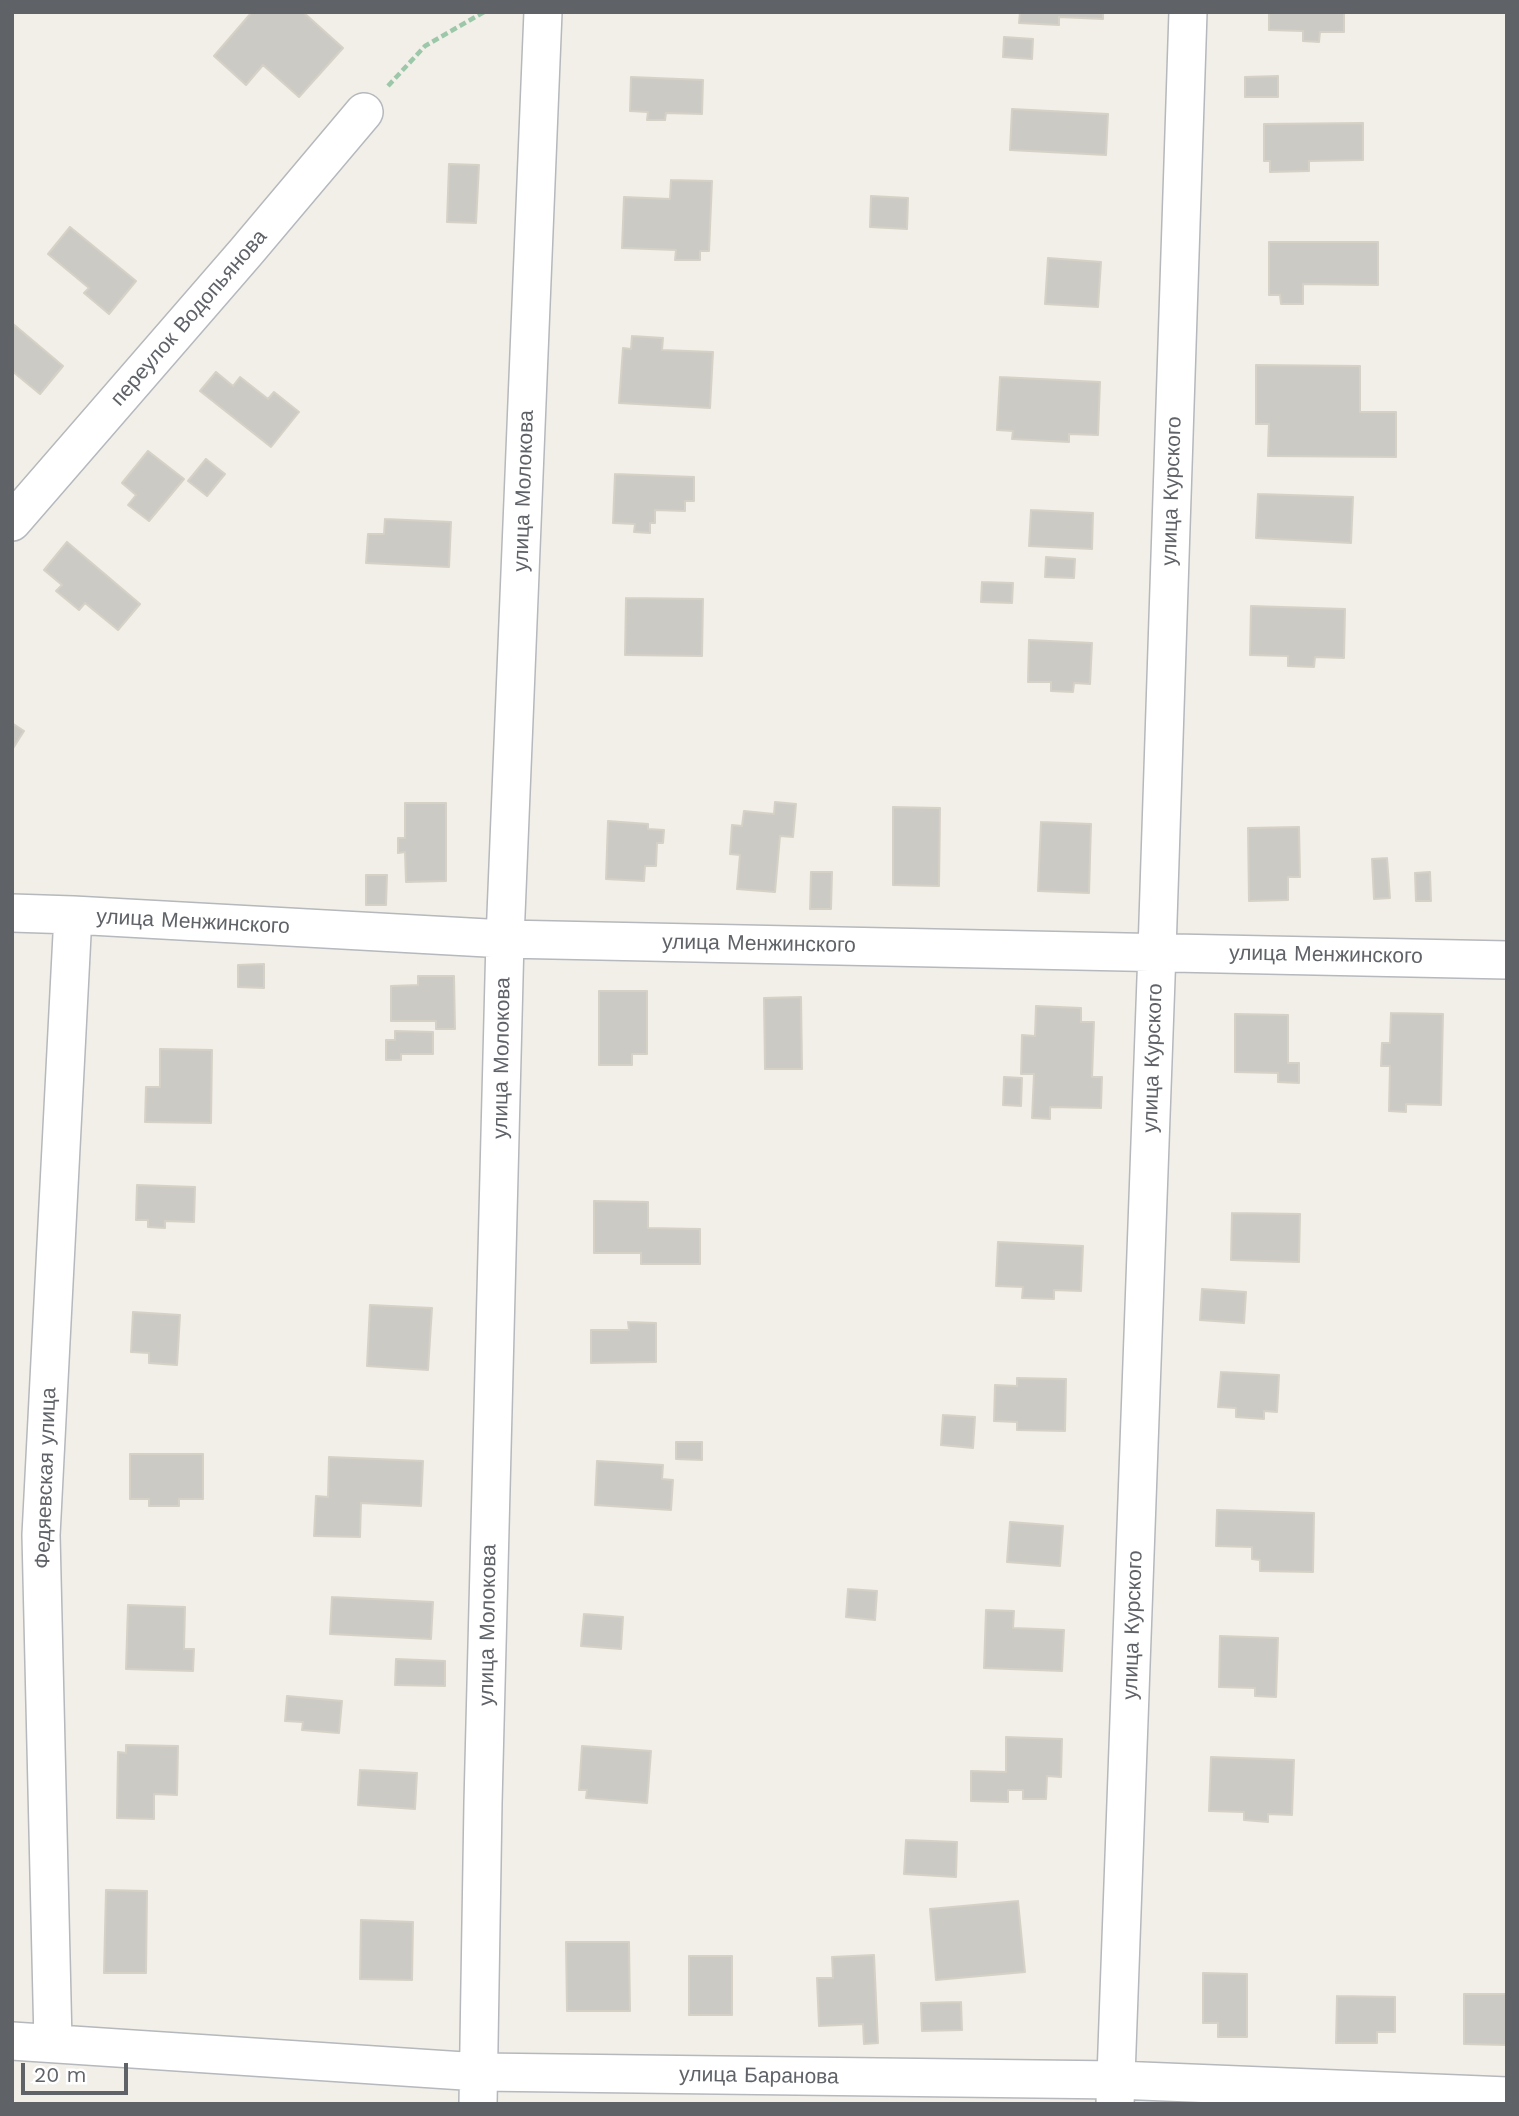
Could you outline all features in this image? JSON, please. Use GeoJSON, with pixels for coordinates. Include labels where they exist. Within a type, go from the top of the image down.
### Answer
{"type":"FeatureCollection","features":[{"type":"Feature","properties":{"kind":"street","name":"улица Молокова"},"geometry":{"type":"LineString","coordinates":[[478,2088],[505,939],[543,12]]}},
{"type":"Feature","properties":{"kind":"street","name":"улица Курского"},"geometry":{"type":"LineString","coordinates":[[1116,2092],[1188,12]]}},
{"type":"Feature","properties":{"kind":"street","name":"переулок Водопьянова"},"geometry":{"type":"LineString","coordinates":[[12,522],[238,262],[364,112]]}},
{"type":"Feature","properties":{"kind":"street","name":"улица Менжинского"},"geometry":{"type":"LineString","coordinates":[[12,913],[505,939],[1507,960]]}},
{"type":"Feature","properties":{"kind":"street","name":"Федяевская улица"},"geometry":{"type":"LineString","coordinates":[[53,2042],[41,1535],[73,915]]}},
{"type":"Feature","properties":{"kind":"street","name":"улица Баранова"},"geometry":{"type":"LineString","coordinates":[[12,2041],[53,2042],[478,2088],[1507,2096]]}},
{"type":"Feature","properties":{"kind":"path"},"geometry":{"type":"LineString","coordinates":[[364,112],[425,46],[484,12]]}},
{"type":"Feature","properties":{"kind":"building"},"geometry":{"type":"Polygon","coordinates":[[[252,12],[303,12],[343,48],[299,97],[263,65],[246,85],[214,56],[252,12]]]}},
{"type":"Feature","properties":{"kind":"building"},"geometry":{"type":"Polygon","coordinates":[[[1020,12],[1103,12],[1103,19],[1059,17],[1059,25],[1019,23],[1020,12]]]}},
{"type":"Feature","properties":{"kind":"building"},"geometry":{"type":"Polygon","coordinates":[[[1269,12],[1344,12],[1344,32],[1320,32],[1319,42],[1303,41],[1303,31],[1269,30],[1269,12]]]}},
{"type":"Feature","properties":{"kind":"building"},"geometry":{"type":"Polygon","coordinates":[[[1004,37],[1033,39],[1032,59],[1003,57],[1004,37]]]}},
{"type":"Feature","properties":{"kind":"building"},"geometry":{"type":"Polygon","coordinates":[[[1278,76],[1278,97],[1245,97],[1245,77],[1278,76]]]}},
{"type":"Feature","properties":{"kind":"building"},"geometry":{"type":"Polygon","coordinates":[[[631,77],[703,80],[702,114],[666,113],[665,120],[647,120],[648,112],[630,111],[631,77]]]}},
{"type":"Feature","properties":{"kind":"building"},"geometry":{"type":"Polygon","coordinates":[[[1012,109],[1108,114],[1106,155],[1010,150],[1012,109]]]}},
{"type":"Feature","properties":{"kind":"building"},"geometry":{"type":"Polygon","coordinates":[[[1363,123],[1363,160],[1309,161],[1309,171],[1270,172],[1270,161],[1264,161],[1264,124],[1363,123]]]}},
{"type":"Feature","properties":{"kind":"building"},"geometry":{"type":"Polygon","coordinates":[[[449,164],[479,165],[476,223],[447,222],[449,164]]]}},
{"type":"Feature","properties":{"kind":"building"},"geometry":{"type":"Polygon","coordinates":[[[671,180],[712,181],[709,251],[700,251],[700,260],[675,260],[676,250],[622,248],[624,197],[670,199],[671,180]]]}},
{"type":"Feature","properties":{"kind":"building"},"geometry":{"type":"Polygon","coordinates":[[[871,196],[908,198],[907,229],[870,227],[871,196]]]}},
{"type":"Feature","properties":{"kind":"building"},"geometry":{"type":"Polygon","coordinates":[[[70,227],[136,281],[109,314],[84,293],[89,288],[48,254],[70,227]]]}},
{"type":"Feature","properties":{"kind":"building"},"geometry":{"type":"Polygon","coordinates":[[[1269,242],[1378,242],[1378,285],[1303,284],[1303,304],[1281,304],[1280,295],[1269,295],[1269,242]]]}},
{"type":"Feature","properties":{"kind":"building"},"geometry":{"type":"Polygon","coordinates":[[[1048,258],[1101,262],[1098,307],[1045,304],[1048,258]]]}},
{"type":"Feature","properties":{"kind":"building"},"geometry":{"type":"Polygon","coordinates":[[[12,323],[63,366],[40,394],[12,371],[12,323]]]}},
{"type":"Feature","properties":{"kind":"building"},"geometry":{"type":"Polygon","coordinates":[[[632,336],[663,338],[662,350],[713,352],[710,408],[619,403],[623,348],[631,349],[632,336]]]}},
{"type":"Feature","properties":{"kind":"building"},"geometry":{"type":"Polygon","coordinates":[[[1256,365],[1360,366],[1360,412],[1396,412],[1396,457],[1268,456],[1269,424],[1256,424],[1256,365]]]}},
{"type":"Feature","properties":{"kind":"building"},"geometry":{"type":"Polygon","coordinates":[[[216,372],[233,386],[240,377],[268,399],[274,392],[299,412],[271,447],[200,391],[216,372]]]}},
{"type":"Feature","properties":{"kind":"building"},"geometry":{"type":"Polygon","coordinates":[[[1000,377],[1100,382],[1098,435],[1069,434],[1069,442],[1012,439],[1013,431],[997,430],[1000,377]]]}},
{"type":"Feature","properties":{"kind":"building"},"geometry":{"type":"Polygon","coordinates":[[[148,451],[184,479],[149,521],[128,505],[136,495],[122,483],[148,451]]]}},
{"type":"Feature","properties":{"kind":"building"},"geometry":{"type":"Polygon","coordinates":[[[206,459],[225,474],[207,496],[188,481],[206,459]]]}},
{"type":"Feature","properties":{"kind":"building"},"geometry":{"type":"Polygon","coordinates":[[[615,474],[694,477],[694,501],[685,501],[685,511],[655,510],[655,523],[650,523],[650,533],[634,532],[635,524],[613,523],[615,474]]]}},
{"type":"Feature","properties":{"kind":"building"},"geometry":{"type":"Polygon","coordinates":[[[1258,494],[1353,497],[1351,543],[1256,538],[1258,494]]]}},
{"type":"Feature","properties":{"kind":"building"},"geometry":{"type":"Polygon","coordinates":[[[1031,510],[1093,513],[1092,549],[1029,546],[1031,510]]]}},
{"type":"Feature","properties":{"kind":"building"},"geometry":{"type":"Polygon","coordinates":[[[385,519],[451,522],[449,567],[366,563],[368,534],[384,534],[385,519]]]}},
{"type":"Feature","properties":{"kind":"building"},"geometry":{"type":"Polygon","coordinates":[[[67,542],[140,604],[118,630],[85,603],[79,610],[56,591],[62,585],[44,570],[67,542]]]}},
{"type":"Feature","properties":{"kind":"building"},"geometry":{"type":"Polygon","coordinates":[[[1046,557],[1075,559],[1074,578],[1045,577],[1046,557]]]}},
{"type":"Feature","properties":{"kind":"building"},"geometry":{"type":"Polygon","coordinates":[[[982,582],[1013,583],[1012,603],[981,602],[982,582]]]}},
{"type":"Feature","properties":{"kind":"building"},"geometry":{"type":"Polygon","coordinates":[[[626,598],[703,599],[702,656],[625,655],[626,598]]]}},
{"type":"Feature","properties":{"kind":"building"},"geometry":{"type":"Polygon","coordinates":[[[1251,606],[1345,609],[1344,658],[1315,657],[1314,667],[1288,666],[1288,656],[1250,655],[1251,606]]]}},
{"type":"Feature","properties":{"kind":"building"},"geometry":{"type":"Polygon","coordinates":[[[1029,640],[1092,643],[1090,684],[1074,683],[1073,692],[1051,691],[1051,682],[1028,682],[1029,640]]]}},
{"type":"Feature","properties":{"kind":"building"},"geometry":{"type":"Polygon","coordinates":[[[12,723],[24,731],[12,750],[12,723]]]}},
{"type":"Feature","properties":{"kind":"building"},"geometry":{"type":"Polygon","coordinates":[[[775,802],[796,804],[793,837],[780,836],[775,892],[737,889],[740,855],[730,854],[732,825],[742,826],[744,811],[774,814],[775,802]]]}},
{"type":"Feature","properties":{"kind":"building"},"geometry":{"type":"Polygon","coordinates":[[[405,803],[446,803],[446,881],[406,882],[405,852],[398,853],[398,838],[405,838],[405,803]]]}},
{"type":"Feature","properties":{"kind":"building"},"geometry":{"type":"Polygon","coordinates":[[[893,807],[940,808],[939,886],[893,885],[893,807]]]}},
{"type":"Feature","properties":{"kind":"building"},"geometry":{"type":"Polygon","coordinates":[[[608,821],[648,824],[648,829],[664,830],[663,843],[657,843],[656,866],[645,866],[644,881],[606,879],[608,821]]]}},
{"type":"Feature","properties":{"kind":"building"},"geometry":{"type":"Polygon","coordinates":[[[1041,822],[1091,824],[1089,893],[1038,891],[1041,822]]]}},
{"type":"Feature","properties":{"kind":"building"},"geometry":{"type":"Polygon","coordinates":[[[1299,827],[1300,877],[1288,877],[1288,900],[1249,901],[1248,828],[1299,827]]]}},
{"type":"Feature","properties":{"kind":"building"},"geometry":{"type":"Polygon","coordinates":[[[1387,858],[1390,898],[1374,899],[1372,859],[1387,858]]]}},
{"type":"Feature","properties":{"kind":"building"},"geometry":{"type":"Polygon","coordinates":[[[811,872],[832,872],[831,909],[810,909],[811,872]]]}},
{"type":"Feature","properties":{"kind":"building"},"geometry":{"type":"Polygon","coordinates":[[[1430,872],[1431,901],[1416,901],[1415,873],[1430,872]]]}},
{"type":"Feature","properties":{"kind":"building"},"geometry":{"type":"Polygon","coordinates":[[[366,875],[387,875],[386,905],[366,905],[366,875]]]}},
{"type":"Feature","properties":{"kind":"building"},"geometry":{"type":"Polygon","coordinates":[[[264,964],[264,988],[238,987],[238,965],[264,964]]]}},
{"type":"Feature","properties":{"kind":"building"},"geometry":{"type":"Polygon","coordinates":[[[418,976],[454,976],[455,1029],[436,1029],[436,1021],[391,1021],[391,986],[418,985],[418,976]]]}},
{"type":"Feature","properties":{"kind":"building"},"geometry":{"type":"Polygon","coordinates":[[[599,991],[647,991],[647,1054],[632,1054],[632,1065],[599,1065],[599,991]]]}},
{"type":"Feature","properties":{"kind":"building"},"geometry":{"type":"Polygon","coordinates":[[[801,997],[802,1069],[765,1069],[764,998],[801,997]]]}},
{"type":"Feature","properties":{"kind":"building"},"geometry":{"type":"Polygon","coordinates":[[[1036,1006],[1081,1008],[1081,1022],[1094,1022],[1092,1077],[1102,1077],[1101,1108],[1050,1107],[1050,1119],[1032,1118],[1034,1074],[1021,1074],[1022,1035],[1035,1036],[1036,1006]]]}},
{"type":"Feature","properties":{"kind":"building"},"geometry":{"type":"Polygon","coordinates":[[[1391,1013],[1443,1014],[1441,1105],[1406,1104],[1406,1112],[1389,1111],[1390,1066],[1381,1066],[1382,1043],[1390,1043],[1391,1013]]]}},
{"type":"Feature","properties":{"kind":"building"},"geometry":{"type":"Polygon","coordinates":[[[1235,1014],[1288,1015],[1288,1063],[1299,1063],[1299,1083],[1278,1082],[1278,1073],[1235,1072],[1235,1014]]]}},
{"type":"Feature","properties":{"kind":"building"},"geometry":{"type":"Polygon","coordinates":[[[395,1031],[433,1032],[433,1054],[401,1054],[401,1060],[386,1060],[386,1040],[395,1040],[395,1031]]]}},
{"type":"Feature","properties":{"kind":"building"},"geometry":{"type":"Polygon","coordinates":[[[160,1049],[212,1050],[211,1123],[145,1122],[146,1087],[160,1087],[160,1049]]]}},
{"type":"Feature","properties":{"kind":"building"},"geometry":{"type":"Polygon","coordinates":[[[1004,1077],[1022,1078],[1021,1106],[1003,1105],[1004,1077]]]}},
{"type":"Feature","properties":{"kind":"building"},"geometry":{"type":"Polygon","coordinates":[[[137,1185],[195,1187],[194,1222],[165,1221],[165,1228],[148,1227],[148,1220],[136,1220],[137,1185]]]}},
{"type":"Feature","properties":{"kind":"building"},"geometry":{"type":"Polygon","coordinates":[[[594,1201],[648,1202],[648,1228],[700,1229],[700,1264],[641,1264],[641,1253],[594,1253],[594,1201]]]}},
{"type":"Feature","properties":{"kind":"building"},"geometry":{"type":"Polygon","coordinates":[[[1232,1213],[1300,1214],[1299,1262],[1231,1260],[1232,1213]]]}},
{"type":"Feature","properties":{"kind":"building"},"geometry":{"type":"Polygon","coordinates":[[[998,1242],[1083,1246],[1081,1291],[1054,1290],[1054,1299],[1022,1298],[1023,1287],[996,1286],[998,1242]]]}},
{"type":"Feature","properties":{"kind":"building"},"geometry":{"type":"Polygon","coordinates":[[[1202,1289],[1246,1292],[1244,1323],[1200,1320],[1202,1289]]]}},
{"type":"Feature","properties":{"kind":"building"},"geometry":{"type":"Polygon","coordinates":[[[370,1305],[432,1308],[428,1370],[367,1366],[370,1305]]]}},
{"type":"Feature","properties":{"kind":"building"},"geometry":{"type":"Polygon","coordinates":[[[133,1312],[180,1315],[177,1365],[149,1363],[149,1353],[131,1352],[133,1312]]]}},
{"type":"Feature","properties":{"kind":"building"},"geometry":{"type":"Polygon","coordinates":[[[628,1322],[656,1323],[656,1362],[591,1363],[591,1330],[629,1330],[628,1322]]]}},
{"type":"Feature","properties":{"kind":"building"},"geometry":{"type":"Polygon","coordinates":[[[1221,1372],[1279,1375],[1277,1412],[1264,1411],[1264,1419],[1236,1417],[1236,1408],[1218,1407],[1221,1372]]]}},
{"type":"Feature","properties":{"kind":"building"},"geometry":{"type":"Polygon","coordinates":[[[1017,1378],[1066,1379],[1065,1431],[1017,1430],[1017,1422],[994,1421],[995,1385],[1017,1386],[1017,1378]]]}},
{"type":"Feature","properties":{"kind":"building"},"geometry":{"type":"Polygon","coordinates":[[[943,1415],[975,1417],[973,1448],[941,1445],[943,1415]]]}},
{"type":"Feature","properties":{"kind":"building"},"geometry":{"type":"Polygon","coordinates":[[[676,1442],[702,1442],[702,1460],[676,1459],[676,1442]]]}},
{"type":"Feature","properties":{"kind":"building"},"geometry":{"type":"Polygon","coordinates":[[[130,1454],[203,1454],[203,1499],[179,1499],[179,1506],[149,1506],[149,1499],[130,1499],[130,1454]]]}},
{"type":"Feature","properties":{"kind":"building"},"geometry":{"type":"Polygon","coordinates":[[[329,1457],[423,1461],[421,1506],[361,1503],[360,1537],[314,1536],[316,1496],[328,1497],[329,1457]]]}},
{"type":"Feature","properties":{"kind":"building"},"geometry":{"type":"Polygon","coordinates":[[[597,1461],[663,1465],[662,1479],[673,1480],[671,1510],[595,1505],[597,1461]]]}},
{"type":"Feature","properties":{"kind":"building"},"geometry":{"type":"Polygon","coordinates":[[[1217,1510],[1314,1513],[1313,1572],[1260,1571],[1260,1560],[1252,1559],[1252,1547],[1216,1546],[1217,1510]]]}},
{"type":"Feature","properties":{"kind":"building"},"geometry":{"type":"Polygon","coordinates":[[[1010,1522],[1063,1526],[1060,1566],[1007,1562],[1010,1522]]]}},
{"type":"Feature","properties":{"kind":"building"},"geometry":{"type":"Polygon","coordinates":[[[848,1589],[877,1591],[875,1620],[846,1617],[848,1589]]]}},
{"type":"Feature","properties":{"kind":"building"},"geometry":{"type":"Polygon","coordinates":[[[332,1597],[433,1602],[431,1639],[330,1634],[332,1597]]]}},
{"type":"Feature","properties":{"kind":"building"},"geometry":{"type":"Polygon","coordinates":[[[128,1605],[185,1607],[184,1649],[194,1649],[193,1671],[126,1669],[128,1605]]]}},
{"type":"Feature","properties":{"kind":"building"},"geometry":{"type":"Polygon","coordinates":[[[986,1610],[1014,1611],[1013,1628],[1064,1630],[1062,1671],[984,1668],[986,1610]]]}},
{"type":"Feature","properties":{"kind":"building"},"geometry":{"type":"Polygon","coordinates":[[[584,1614],[623,1617],[621,1649],[581,1646],[584,1614]]]}},
{"type":"Feature","properties":{"kind":"building"},"geometry":{"type":"Polygon","coordinates":[[[1220,1636],[1278,1638],[1276,1697],[1255,1696],[1255,1688],[1219,1687],[1220,1636]]]}},
{"type":"Feature","properties":{"kind":"building"},"geometry":{"type":"Polygon","coordinates":[[[396,1659],[445,1661],[445,1686],[395,1685],[396,1659]]]}},
{"type":"Feature","properties":{"kind":"building"},"geometry":{"type":"Polygon","coordinates":[[[287,1696],[342,1701],[339,1733],[302,1730],[303,1722],[285,1721],[287,1696]]]}},
{"type":"Feature","properties":{"kind":"building"},"geometry":{"type":"Polygon","coordinates":[[[1006,1737],[1062,1739],[1061,1777],[1047,1776],[1046,1799],[1023,1799],[1023,1790],[1008,1790],[1008,1802],[971,1801],[971,1771],[1006,1772],[1006,1737]]]}},
{"type":"Feature","properties":{"kind":"building"},"geometry":{"type":"Polygon","coordinates":[[[126,1745],[178,1746],[177,1795],[154,1794],[154,1819],[117,1818],[118,1752],[126,1753],[126,1745]]]}},
{"type":"Feature","properties":{"kind":"building"},"geometry":{"type":"Polygon","coordinates":[[[582,1746],[651,1751],[647,1803],[586,1798],[587,1790],[579,1790],[582,1746]]]}},
{"type":"Feature","properties":{"kind":"building"},"geometry":{"type":"Polygon","coordinates":[[[1211,1757],[1294,1760],[1292,1815],[1268,1814],[1268,1822],[1244,1820],[1244,1812],[1209,1811],[1211,1757]]]}},
{"type":"Feature","properties":{"kind":"building"},"geometry":{"type":"Polygon","coordinates":[[[360,1770],[417,1773],[415,1809],[358,1805],[360,1770]]]}},
{"type":"Feature","properties":{"kind":"building"},"geometry":{"type":"Polygon","coordinates":[[[906,1840],[957,1842],[956,1877],[904,1874],[906,1840]]]}},
{"type":"Feature","properties":{"kind":"building"},"geometry":{"type":"Polygon","coordinates":[[[106,1890],[147,1891],[146,1973],[104,1973],[106,1890]]]}},
{"type":"Feature","properties":{"kind":"building"},"geometry":{"type":"Polygon","coordinates":[[[1018,1901],[1025,1972],[936,1980],[930,1909],[1018,1901]]]}},
{"type":"Feature","properties":{"kind":"building"},"geometry":{"type":"Polygon","coordinates":[[[361,1920],[413,1922],[412,1980],[360,1979],[361,1920]]]}},
{"type":"Feature","properties":{"kind":"building"},"geometry":{"type":"Polygon","coordinates":[[[566,1942],[629,1942],[630,2011],[567,2011],[566,1942]]]}},
{"type":"Feature","properties":{"kind":"building"},"geometry":{"type":"Polygon","coordinates":[[[874,1955],[878,2043],[864,2044],[863,2024],[819,2026],[817,1978],[833,1978],[832,1957],[874,1955]]]}},
{"type":"Feature","properties":{"kind":"building"},"geometry":{"type":"Polygon","coordinates":[[[689,1956],[732,1956],[732,2015],[689,2015],[689,1956]]]}},
{"type":"Feature","properties":{"kind":"building"},"geometry":{"type":"Polygon","coordinates":[[[1203,1973],[1247,1974],[1247,2037],[1218,2037],[1218,2023],[1203,2023],[1203,1973]]]}},
{"type":"Feature","properties":{"kind":"building"},"geometry":{"type":"Polygon","coordinates":[[[1464,1994],[1507,1994],[1507,2045],[1464,2044],[1464,1994]]]}},
{"type":"Feature","properties":{"kind":"building"},"geometry":{"type":"Polygon","coordinates":[[[1337,1996],[1395,1997],[1395,2032],[1377,2032],[1377,2043],[1336,2043],[1337,1996]]]}},
{"type":"Feature","properties":{"kind":"building"},"geometry":{"type":"Polygon","coordinates":[[[961,2002],[962,2030],[922,2031],[921,2003],[961,2002]]]}}]}
